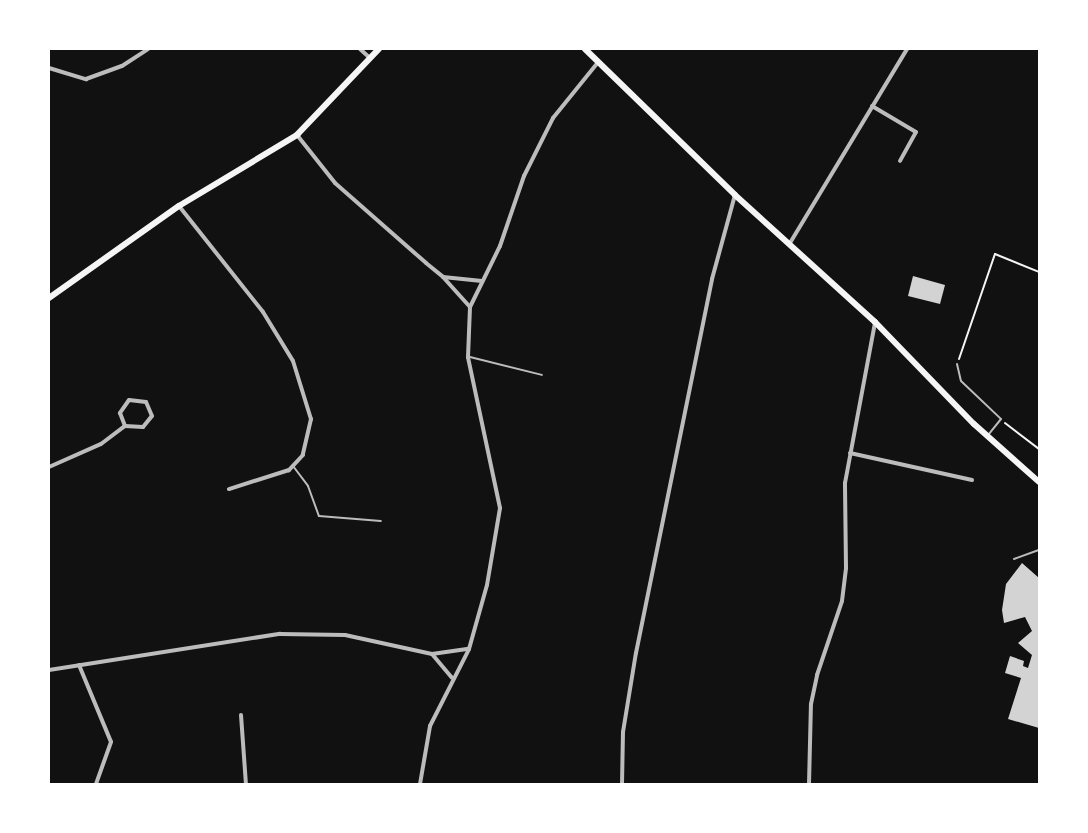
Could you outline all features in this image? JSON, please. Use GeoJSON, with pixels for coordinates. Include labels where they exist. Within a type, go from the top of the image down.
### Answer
{"type":"FeatureCollection","features":[{"type":"Feature","properties":{"kind":"main road"},"geometry":{"type":"LineString","coordinates":[[49,298],[179,206],[297,135],[379,49]]}},
{"type":"Feature","properties":{"kind":"main road"},"geometry":{"type":"LineString","coordinates":[[585,49],[735,195],[875,322],[1018,467],[1039,482]]}},
{"type":"Feature","properties":{"kind":"street"},"geometry":{"type":"LineString","coordinates":[[49,68],[86,79],[122,66],[148,49]]}},
{"type":"Feature","properties":{"kind":"street"},"geometry":{"type":"LineString","coordinates":[[360,49],[370,58]]}},
{"type":"Feature","properties":{"kind":"street"},"geometry":{"type":"LineString","coordinates":[[790,243],[907,49]]}},
{"type":"Feature","properties":{"kind":"street"},"geometry":{"type":"LineString","coordinates":[[420,784],[430,726],[452,678],[469,648],[487,585],[500,508],[468,357],[470,307],[500,246],[524,176],[552,118],[599,61]]}},
{"type":"Feature","properties":{"kind":"street"},"geometry":{"type":"LineString","coordinates":[[872,106],[916,132],[900,161]]}},
{"type":"Feature","properties":{"kind":"street"},"geometry":{"type":"LineString","coordinates":[[297,135],[335,183],[444,277],[470,307]]}},
{"type":"Feature","properties":{"kind":"street"},"geometry":{"type":"LineString","coordinates":[[622,784],[623,732],[636,653],[712,279],[735,195]]}},
{"type":"Feature","properties":{"kind":"street"},"geometry":{"type":"LineString","coordinates":[[179,206],[263,312],[293,361],[312,419],[303,455],[293,466],[258,482],[229,489]]}},
{"type":"Feature","properties":{"kind":"street"},"geometry":{"type":"LineString","coordinates":[[444,277],[482,281]]}},
{"type":"Feature","properties":{"kind":"street"},"geometry":{"type":"LineString","coordinates":[[809,784],[811,704],[817,675],[842,601],[846,568],[844,509],[850,453],[875,322]]}},
{"type":"Feature","properties":{"kind":"street"},"geometry":{"type":"LineString","coordinates":[[49,467],[101,444],[125,426],[143,427],[152,416],[146,402],[129,400],[120,413],[125,426]]}},
{"type":"Feature","properties":{"kind":"street"},"geometry":{"type":"LineString","coordinates":[[850,453],[972,480]]}},
{"type":"Feature","properties":{"kind":"street"},"geometry":{"type":"LineString","coordinates":[[49,670],[280,634],[345,635],[432,654],[469,648]]}},
{"type":"Feature","properties":{"kind":"street"},"geometry":{"type":"LineString","coordinates":[[432,654],[452,678]]}},
{"type":"Feature","properties":{"kind":"street"},"geometry":{"type":"LineString","coordinates":[[79,665],[111,742],[96,784]]}},
{"type":"Feature","properties":{"kind":"street"},"geometry":{"type":"LineString","coordinates":[[241,715],[246,784]]}},
{"type":"Feature","properties":{"kind":"lane"},"geometry":{"type":"LineString","coordinates":[[468,357],[542,375]]}},
{"type":"Feature","properties":{"kind":"lane"},"geometry":{"type":"LineString","coordinates":[[957,364],[961,381],[1001,419],[988,436]]}},
{"type":"Feature","properties":{"kind":"lane"},"geometry":{"type":"LineString","coordinates":[[293,466],[308,486],[318,516],[381,521]]}},
{"type":"Feature","properties":{"kind":"lane"},"geometry":{"type":"LineString","coordinates":[[1014,559],[1039,550]]}},
{"type":"Feature","properties":{"kind":"path"},"geometry":{"type":"LineString","coordinates":[[957,364],[995,254],[1039,272]]}},
{"type":"Feature","properties":{"kind":"path"},"geometry":{"type":"LineString","coordinates":[[1001,419],[1039,449]]}},
{"type":"Feature","properties":{"kind":"building"},"geometry":{"type":"Polygon","coordinates":[[[913,276],[945,285],[940,304],[908,296],[913,276]]]}},
{"type":"Feature","properties":{"kind":"building"},"geometry":{"type":"Polygon","coordinates":[[[1022,563],[1039,578],[1039,728],[1008,719],[1021,678],[1005,673],[1010,656],[1024,661],[1023,666],[1028,668],[1032,655],[1018,643],[1032,631],[1025,617],[1004,623],[1002,610],[1006,584],[1022,563]]]}}]}
